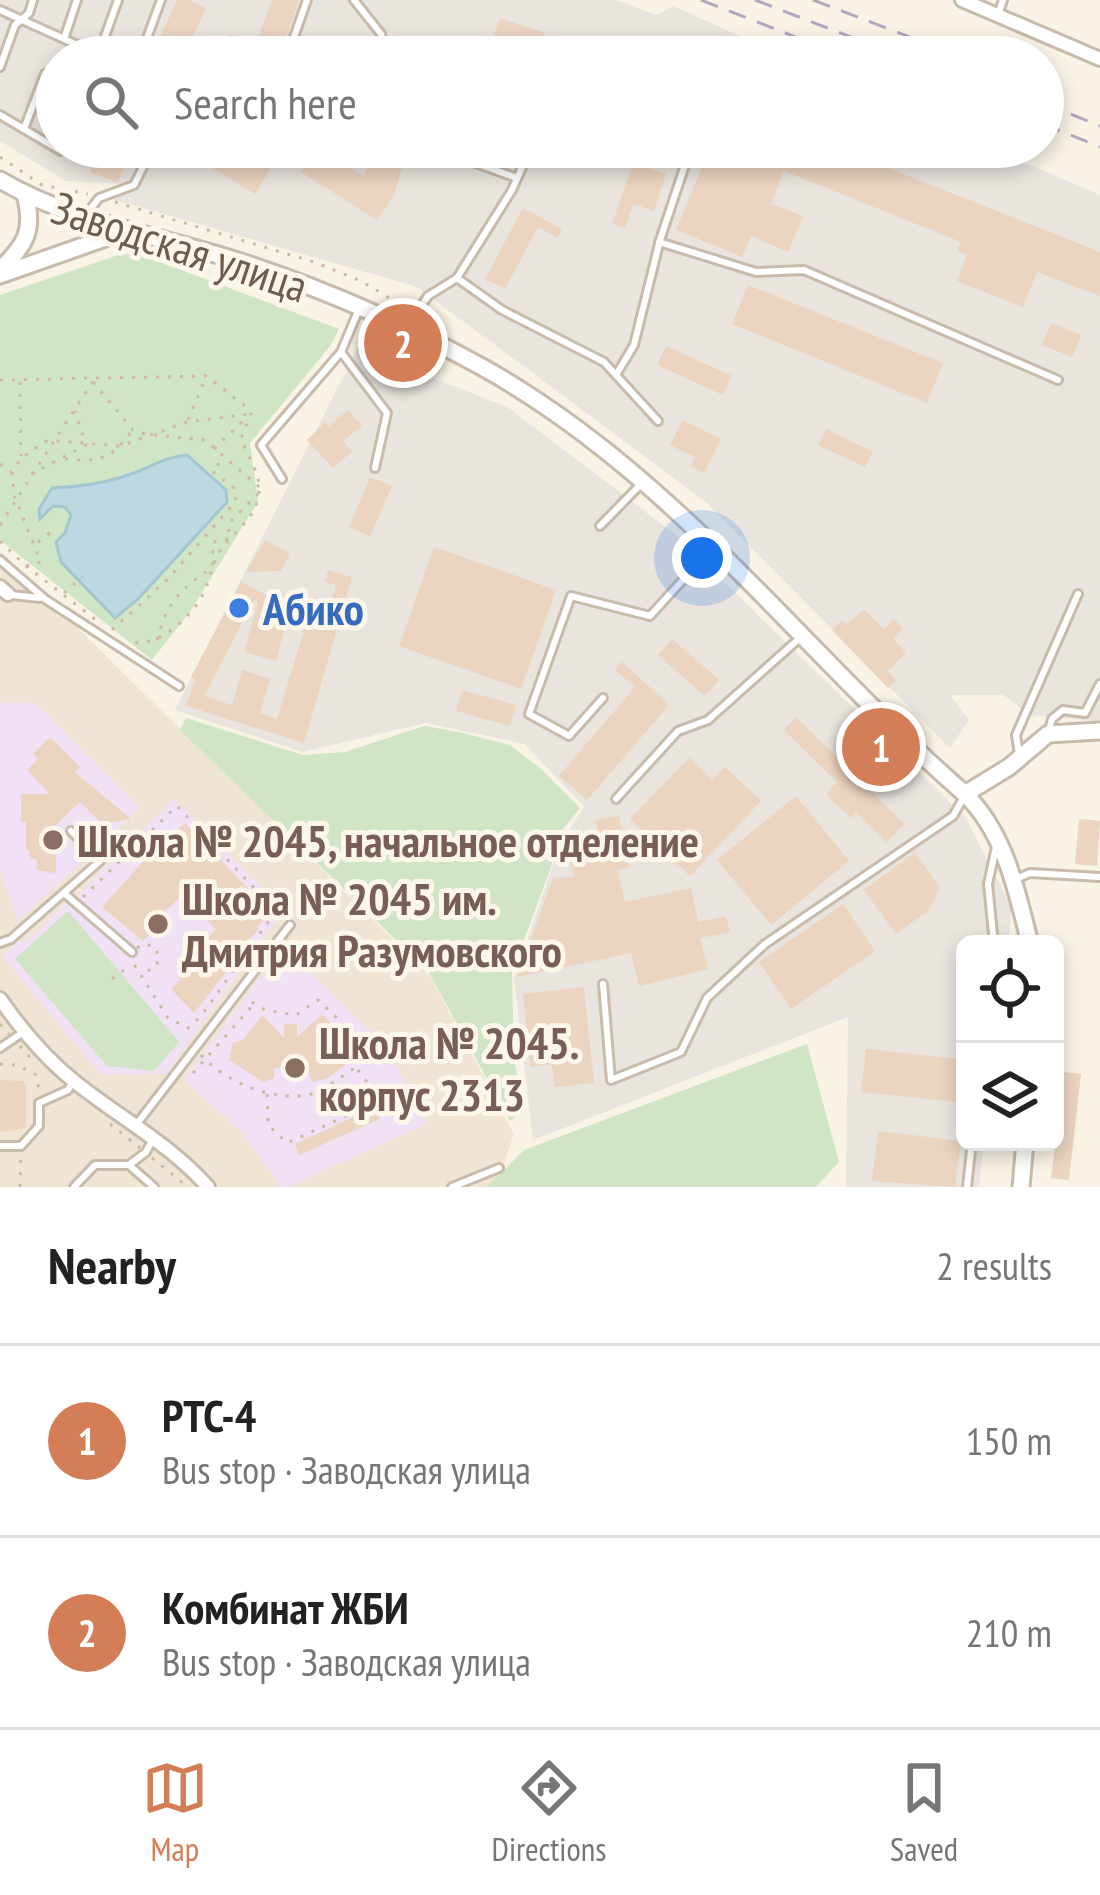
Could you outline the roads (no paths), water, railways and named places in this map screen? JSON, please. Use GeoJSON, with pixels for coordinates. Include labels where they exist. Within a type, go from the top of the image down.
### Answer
{"type":"FeatureCollection","features":[{"type":"Feature","properties":{"kind":"street"},"geometry":{"type":"LineString","coordinates":[[962,0],[1048,36]]}},
{"type":"Feature","properties":{"kind":"street"},"geometry":{"type":"LineString","coordinates":[[1064,43],[1100,58]]}},
{"type":"Feature","properties":{"kind":"street","name":"Заводская улица"},"geometry":{"type":"LineString","coordinates":[[0,180],[25,195],[241,262],[361,306],[485,369],[599,443],[715,544],[895,733],[980,808],[1014,879],[1028,935]]}},
{"type":"Feature","properties":{"kind":"street"},"geometry":{"type":"LineString","coordinates":[[0,272],[23,247],[31,229],[25,195]]}},
{"type":"Feature","properties":{"kind":"street"},"geometry":{"type":"LineString","coordinates":[[0,272],[128,230]]}},
{"type":"Feature","properties":{"kind":"street"},"geometry":{"type":"LineString","coordinates":[[965,794],[1048,734],[1100,731]]}},
{"type":"Feature","properties":{"kind":"street"},"geometry":{"type":"LineString","coordinates":[[0,998],[24,1031],[73,1081],[154,1137],[208,1187]]}},
{"type":"Feature","properties":{"kind":"street"},"geometry":{"type":"LineString","coordinates":[[1021,1187],[1024,1151]]}},
{"type":"Feature","properties":{"kind":"lane"},"geometry":{"type":"LineString","coordinates":[[0,67],[15,25],[33,0]]}},
{"type":"Feature","properties":{"kind":"lane"},"geometry":{"type":"LineString","coordinates":[[65,36],[77,0]]}},
{"type":"Feature","properties":{"kind":"lane"},"geometry":{"type":"LineString","coordinates":[[107,36],[118,0]]}},
{"type":"Feature","properties":{"kind":"lane"},"geometry":{"type":"LineString","coordinates":[[148,36],[161,0]]}},
{"type":"Feature","properties":{"kind":"lane"},"geometry":{"type":"LineString","coordinates":[[294,36],[307,0]]}},
{"type":"Feature","properties":{"kind":"lane"},"geometry":{"type":"LineString","coordinates":[[354,0],[382,36]]}},
{"type":"Feature","properties":{"kind":"lane"},"geometry":{"type":"LineString","coordinates":[[998,15],[1003,0]]}},
{"type":"Feature","properties":{"kind":"lane"},"geometry":{"type":"LineString","coordinates":[[0,10],[57,36]]}},
{"type":"Feature","properties":{"kind":"lane"},"geometry":{"type":"LineString","coordinates":[[24,129],[36,96]]}},
{"type":"Feature","properties":{"kind":"lane"},"geometry":{"type":"LineString","coordinates":[[0,115],[36,136]]}},
{"type":"Feature","properties":{"kind":"lane"},"geometry":{"type":"LineString","coordinates":[[85,215],[99,197],[134,185],[142,168]]}},
{"type":"Feature","properties":{"kind":"lane"},"geometry":{"type":"LineString","coordinates":[[489,168],[517,178]]}},
{"type":"Feature","properties":{"kind":"lane"},"geometry":{"type":"LineString","coordinates":[[406,328],[428,296],[457,278],[522,168]]}},
{"type":"Feature","properties":{"kind":"lane"},"geometry":{"type":"LineString","coordinates":[[616,375],[634,345],[659,242],[684,168]]}},
{"type":"Feature","properties":{"kind":"lane"},"geometry":{"type":"LineString","coordinates":[[659,242],[756,272],[804,270],[1058,380]]}},
{"type":"Feature","properties":{"kind":"lane"},"geometry":{"type":"LineString","coordinates":[[457,278],[502,310],[604,362],[658,421]]}},
{"type":"Feature","properties":{"kind":"lane"},"geometry":{"type":"LineString","coordinates":[[282,478],[261,445],[341,352],[361,306]]}},
{"type":"Feature","properties":{"kind":"lane"},"geometry":{"type":"LineString","coordinates":[[341,352],[387,412],[375,468]]}},
{"type":"Feature","properties":{"kind":"lane"},"geometry":{"type":"LineString","coordinates":[[599,526],[644,480]]}},
{"type":"Feature","properties":{"kind":"lane"},"geometry":{"type":"LineString","coordinates":[[603,698],[569,736],[530,714],[571,596],[650,616],[715,544]]}},
{"type":"Feature","properties":{"kind":"lane"},"geometry":{"type":"LineString","coordinates":[[0,560],[45,598],[179,686]]}},
{"type":"Feature","properties":{"kind":"lane"},"geometry":{"type":"LineString","coordinates":[[3,592],[45,598]]}},
{"type":"Feature","properties":{"kind":"lane"},"geometry":{"type":"LineString","coordinates":[[1019,758],[1016,735],[1078,594]]}},
{"type":"Feature","properties":{"kind":"lane"},"geometry":{"type":"LineString","coordinates":[[616,799],[677,731],[708,720],[804,634]]}},
{"type":"Feature","properties":{"kind":"lane"},"geometry":{"type":"LineString","coordinates":[[1048,734],[1052,719],[1063,710],[1085,713],[1100,684]]}},
{"type":"Feature","properties":{"kind":"lane"},"geometry":{"type":"LineString","coordinates":[[603,984],[611,1080],[681,1052],[707,998],[765,944],[953,816],[965,794]]}},
{"type":"Feature","properties":{"kind":"lane"},"geometry":{"type":"LineString","coordinates":[[0,943],[100,861],[71,831]]}},
{"type":"Feature","properties":{"kind":"lane"},"geometry":{"type":"LineString","coordinates":[[993,935],[988,884],[998,842]]}},
{"type":"Feature","properties":{"kind":"lane"},"geometry":{"type":"LineString","coordinates":[[1014,879],[1030,873],[1100,877]]}},
{"type":"Feature","properties":{"kind":"lane"},"geometry":{"type":"LineString","coordinates":[[64,893],[132,952]]}},
{"type":"Feature","properties":{"kind":"lane"},"geometry":{"type":"LineString","coordinates":[[136,1125],[290,925]]}},
{"type":"Feature","properties":{"kind":"lane"},"geometry":{"type":"LineString","coordinates":[[0,1048],[24,1031]]}},
{"type":"Feature","properties":{"kind":"lane"},"geometry":{"type":"LineString","coordinates":[[0,1145],[21,1146],[39,1126],[42,1102],[68,1090],[73,1081]]}},
{"type":"Feature","properties":{"kind":"lane"},"geometry":{"type":"LineString","coordinates":[[74,1187],[95,1166],[129,1166],[146,1152],[154,1137]]}},
{"type":"Feature","properties":{"kind":"lane"},"geometry":{"type":"LineString","coordinates":[[967,1187],[971,1151]]}},
{"type":"Feature","properties":{"kind":"lane"},"geometry":{"type":"LineString","coordinates":[[129,1166],[154,1187]]}},
{"type":"Feature","properties":{"kind":"lane"},"geometry":{"type":"LineString","coordinates":[[452,1187],[499,1168]]}},
{"type":"Feature","properties":{"kind":"water"},"geometry":{"type":"Polygon","coordinates":[[[187,455],[226,490],[227,502],[115,618],[61,562],[56,542],[71,515],[65,507],[53,506],[40,519],[39,509],[52,488],[112,480],[187,455]]]}},
{"type":"Feature","properties":{"kind":"railway"},"geometry":{"type":"LineString","coordinates":[[701,0],[793,36]]}},
{"type":"Feature","properties":{"kind":"railway"},"geometry":{"type":"LineString","coordinates":[[755,0],[848,36]]}},
{"type":"Feature","properties":{"kind":"railway"},"geometry":{"type":"LineString","coordinates":[[813,0],[907,36]]}},
{"type":"Feature","properties":{"kind":"railway"},"geometry":{"type":"LineString","coordinates":[[1064,111],[1100,126]]}},
{"type":"Feature","properties":{"kind":"railway"},"geometry":{"type":"LineString","coordinates":[[1064,132],[1100,147]]}},
{"type":"Feature","properties":{"kind":"place","name":"Комбинат ЖБИ"},"geometry":{"type":"Point","coordinates":[403,343]}},
{"type":"Feature","properties":{"kind":"place","name":"Абико"},"geometry":{"type":"Point","coordinates":[239,608]}},
{"type":"Feature","properties":{"kind":"place","name":"РТС-4"},"geometry":{"type":"Point","coordinates":[881,747]}},
{"type":"Feature","properties":{"kind":"place","name":"Школа № 2045, начальное отделение"},"geometry":{"type":"Point","coordinates":[53,840]}},
{"type":"Feature","properties":{"kind":"place","name":"Школа № 2045 им. Дмитрия Разумовского"},"geometry":{"type":"Point","coordinates":[158,924]}},
{"type":"Feature","properties":{"kind":"place","name":"Школа № 2045. корпус 2313"},"geometry":{"type":"Point","coordinates":[295,1068]}}]}
